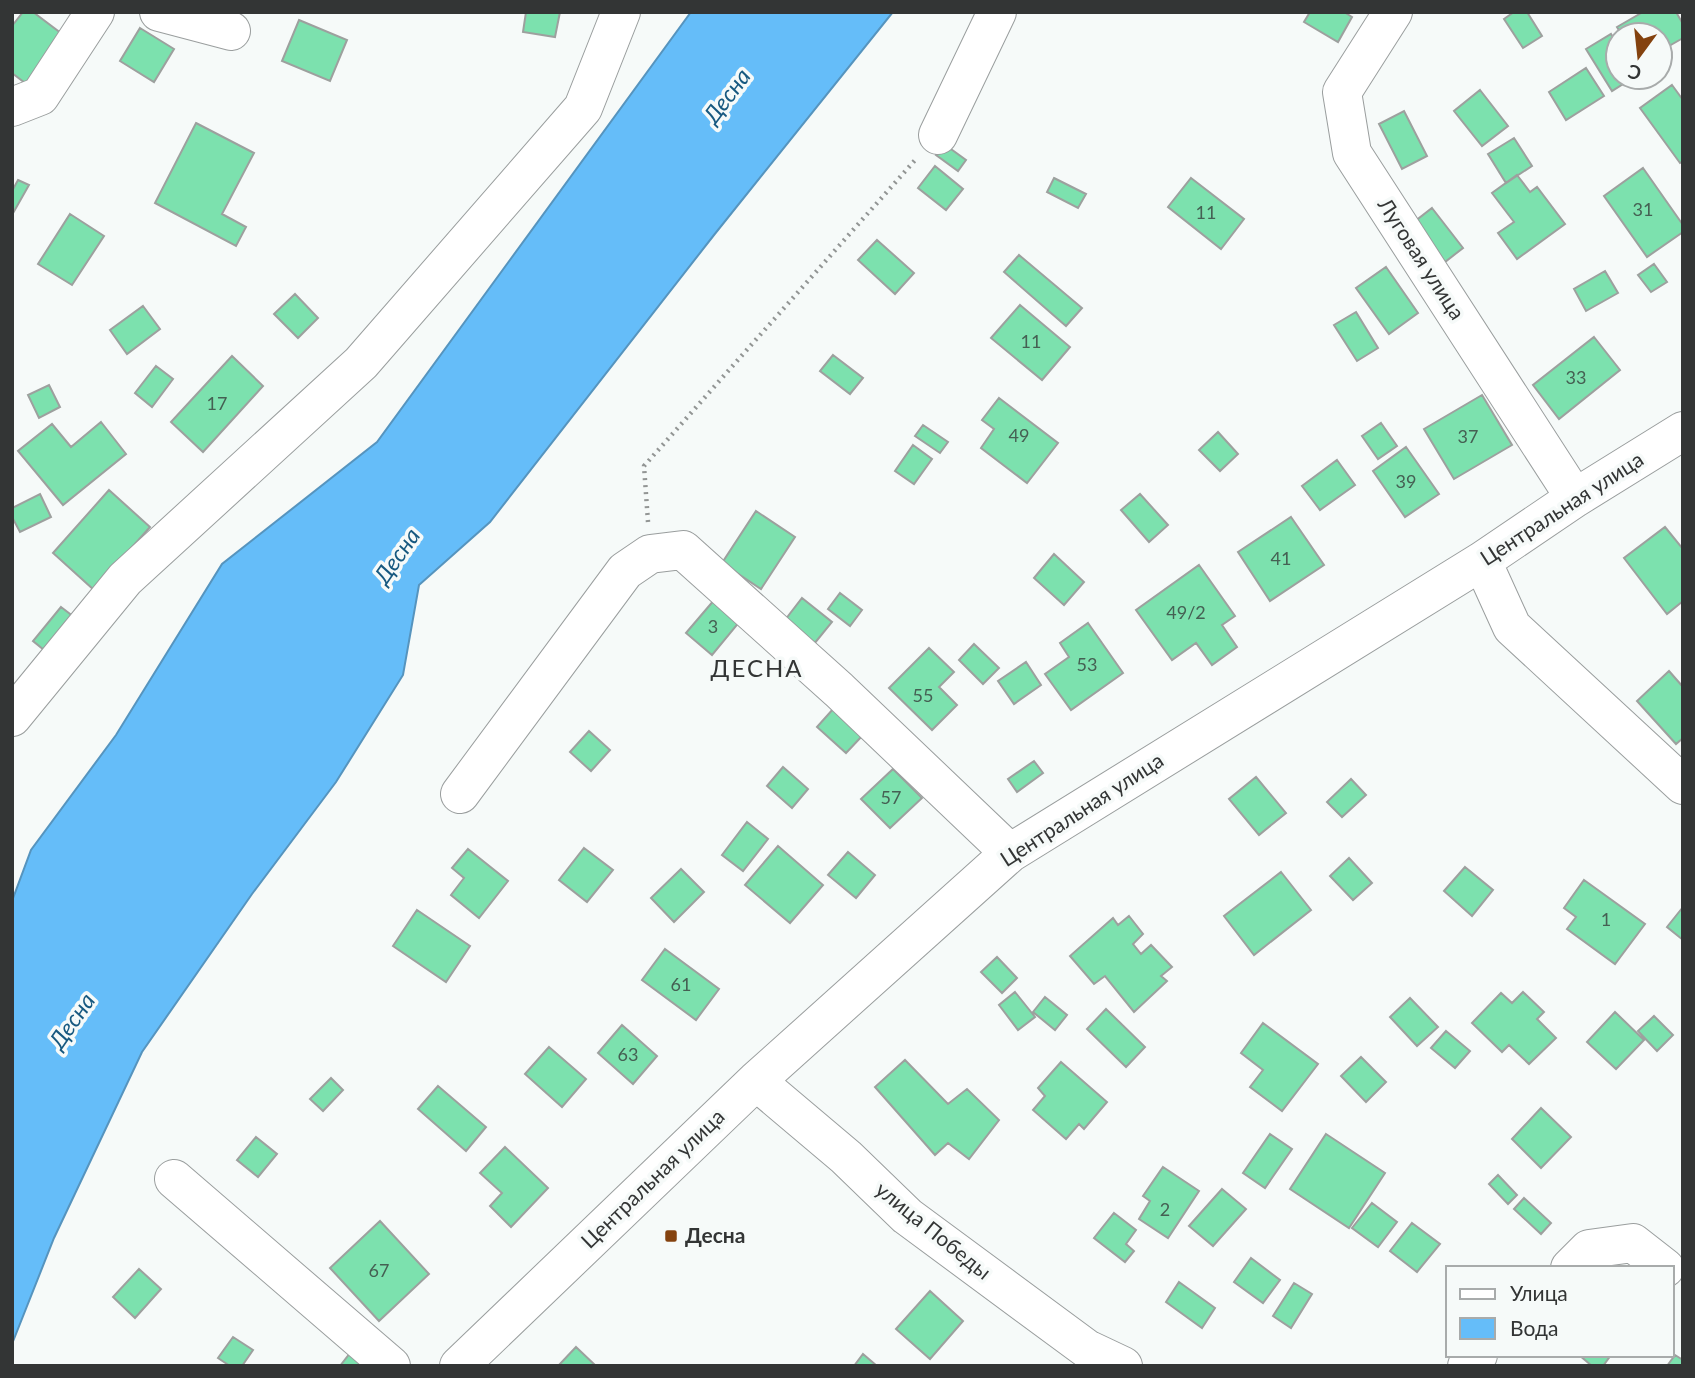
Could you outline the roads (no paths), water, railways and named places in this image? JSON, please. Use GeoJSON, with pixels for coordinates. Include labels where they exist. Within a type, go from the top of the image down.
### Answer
{"type":"FeatureCollection","features":[{"type":"Feature","properties":{"kind":"street"},"geometry":{"type":"LineString","coordinates":[[12,107],[40,96],[95,12]]}},
{"type":"Feature","properties":{"kind":"street"},"geometry":{"type":"LineString","coordinates":[[159,12],[231,31]]}},
{"type":"Feature","properties":{"kind":"street"},"geometry":{"type":"LineString","coordinates":[[12,717],[125,579],[361,363],[583,108],[621,12]]}},
{"type":"Feature","properties":{"kind":"street"},"geometry":{"type":"LineString","coordinates":[[938,135],[997,12]]}},
{"type":"Feature","properties":{"kind":"street","name":"Луговая улица"},"geometry":{"type":"LineString","coordinates":[[1393,12],[1342,92],[1352,153],[1575,498]]}},
{"type":"Feature","properties":{"kind":"street","name":"Центральная улица"},"geometry":{"type":"LineString","coordinates":[[459,1366],[756,1081],[1010,853],[1482,561],[1575,498],[1683,431]]}},
{"type":"Feature","properties":{"kind":"street"},"geometry":{"type":"LineString","coordinates":[[460,794],[625,571],[650,554],[683,550],[839,690],[1010,853]]}},
{"type":"Feature","properties":{"kind":"street"},"geometry":{"type":"LineString","coordinates":[[1482,561],[1513,627],[1683,785]]}},
{"type":"Feature","properties":{"kind":"street","name":"улица Победы"},"geometry":{"type":"LineString","coordinates":[[756,1081],[846,1157],[907,1216],[1087,1349],[1123,1366]]}},
{"type":"Feature","properties":{"kind":"street"},"geometry":{"type":"LineString","coordinates":[[174,1179],[391,1366]]}},
{"type":"Feature","properties":{"kind":"street"},"geometry":{"type":"LineString","coordinates":[[1572,1266],[1589,1250],[1633,1243],[1662,1266]]}},
{"type":"Feature","properties":{"kind":"water"},"geometry":{"type":"Polygon","coordinates":[[[691,12],[893,12],[714,235],[490,522],[419,585],[403,675],[336,782],[252,894],[142,1052],[54,1238],[12,1344],[12,901],[31,850],[116,735],[222,564],[377,442],[691,12]]]}},
{"type":"Feature","properties":{"kind":"place","name":"Десна"},"geometry":{"type":"Point","coordinates":[671,1236]}},
{"type":"Feature","properties":{"kind":"district","name":"ДЕСНА"},"geometry":{"type":"Point","coordinates":[757,669]}}]}
